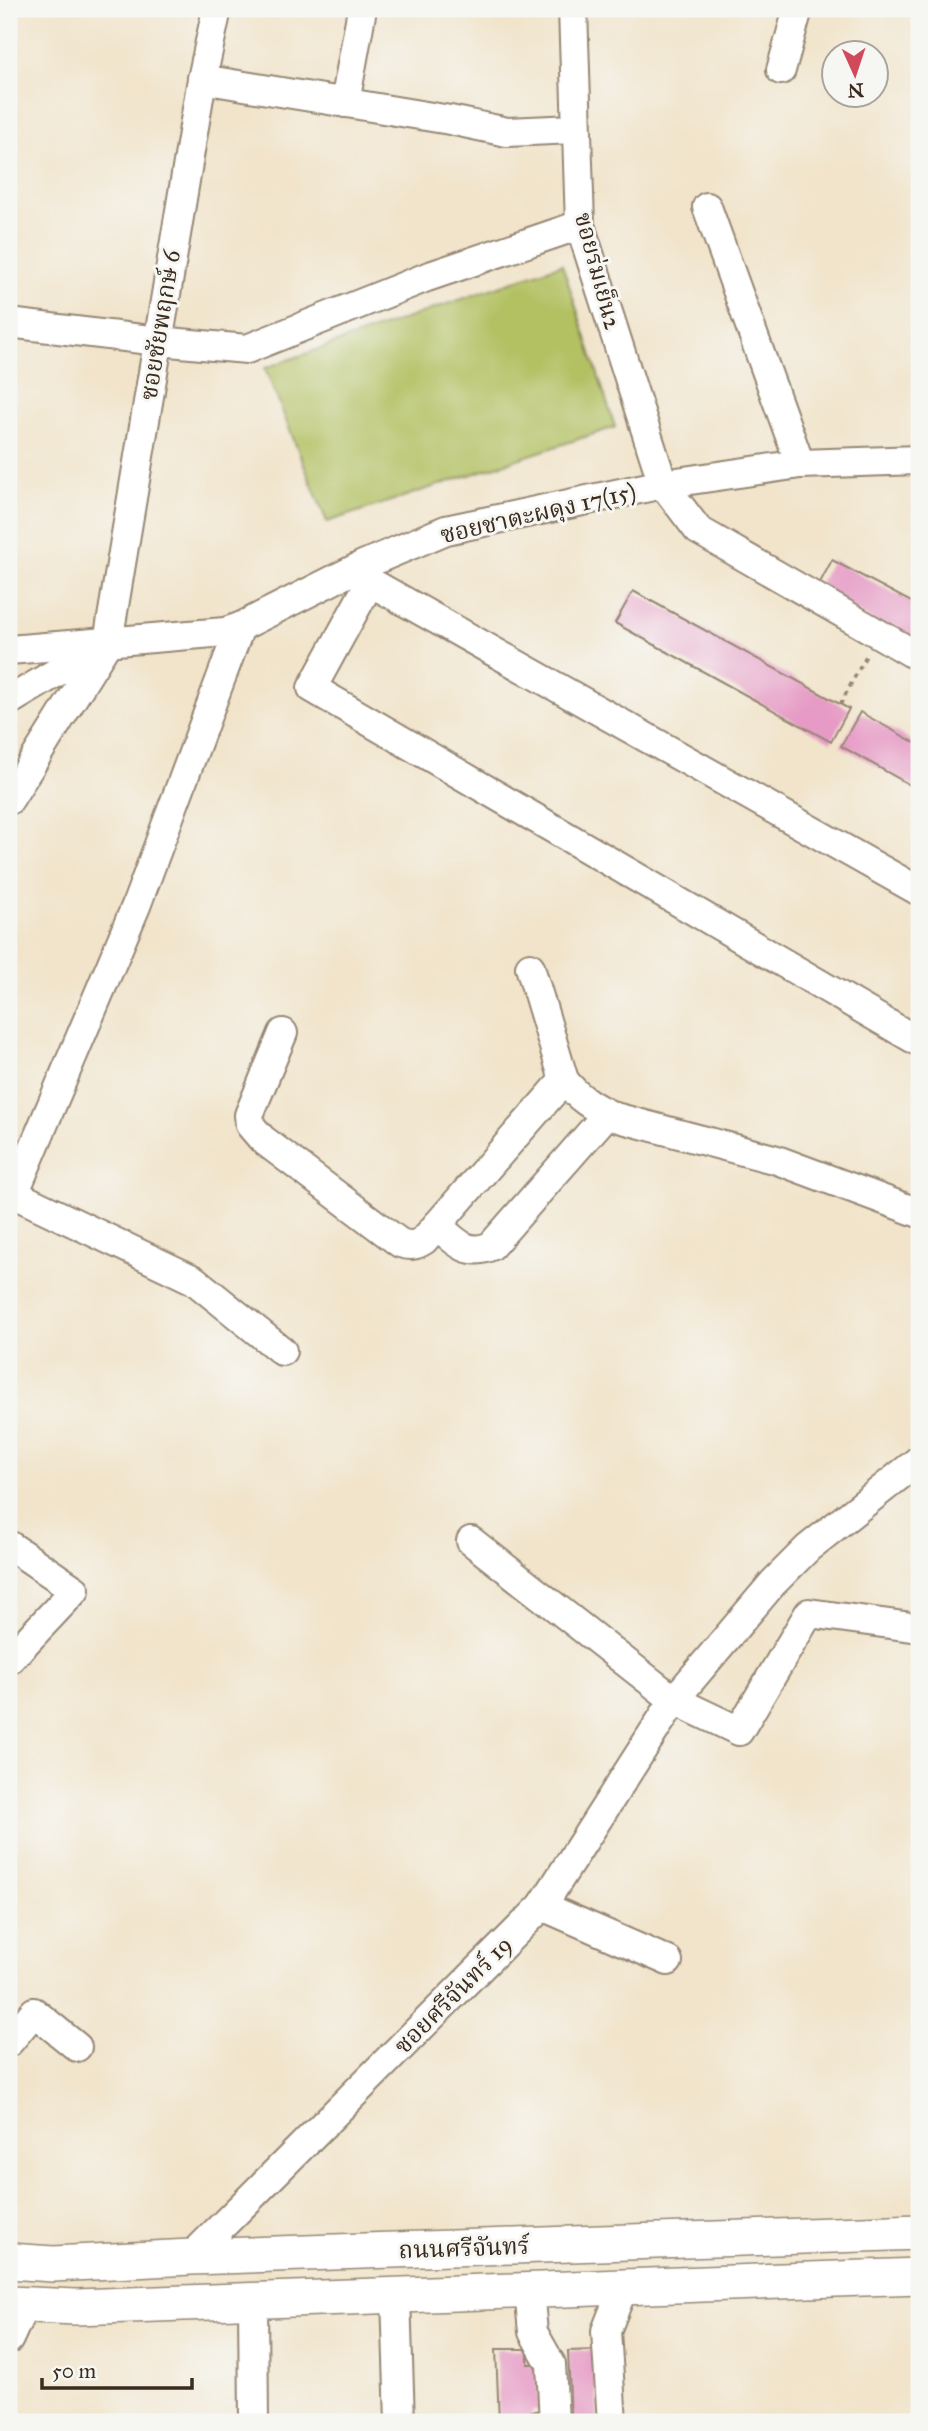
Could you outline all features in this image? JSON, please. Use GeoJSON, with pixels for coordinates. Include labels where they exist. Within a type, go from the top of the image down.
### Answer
{"type":"FeatureCollection","features":[{"type":"Feature","properties":{"kind":"main road","name":"ถนนศรีจันทร์"},"geometry":{"type":"LineString","coordinates":[[24,2262],[53,2264],[919,2232]]}},
{"type":"Feature","properties":{"kind":"main road"},"geometry":{"type":"LineString","coordinates":[[17,2304],[24,2262]]}},
{"type":"Feature","properties":{"kind":"main road","name":"ถนนศรีจันทร์"},"geometry":{"type":"LineString","coordinates":[[17,2304],[76,2308],[919,2276]]}},
{"type":"Feature","properties":{"kind":"street","name":"ซอยชัยพฤกษ์ 6"},"geometry":{"type":"LineString","coordinates":[[108,642],[202,79],[217,9]]}},
{"type":"Feature","properties":{"kind":"street"},"geometry":{"type":"LineString","coordinates":[[345,103],[362,9]]}},
{"type":"Feature","properties":{"kind":"street","name":"ขอยร่มเย็น2"},"geometry":{"type":"LineString","coordinates":[[573,9],[580,225],[663,484],[698,530],[919,657]]}},
{"type":"Feature","properties":{"kind":"street"},"geometry":{"type":"LineString","coordinates":[[781,70],[798,9]]}},
{"type":"Feature","properties":{"kind":"street"},"geometry":{"type":"LineString","coordinates":[[202,79],[450,120],[506,132],[575,129]]}},
{"type":"Feature","properties":{"kind":"street"},"geometry":{"type":"LineString","coordinates":[[707,208],[800,464]]}},
{"type":"Feature","properties":{"kind":"street"},"geometry":{"type":"LineString","coordinates":[[9,323],[247,349],[427,277],[580,225]]}},
{"type":"Feature","properties":{"kind":"street","name":"ซอยชาตะผดุง 17(15)"},"geometry":{"type":"LineString","coordinates":[[9,650],[225,632],[367,574],[446,530],[663,484],[800,464],[919,460]]}},
{"type":"Feature","properties":{"kind":"street"},"geometry":{"type":"LineString","coordinates":[[919,891],[367,574],[312,688],[919,1042]]}},
{"type":"Feature","properties":{"kind":"street"},"geometry":{"type":"LineString","coordinates":[[240,627],[136,906],[15,1194],[194,1280],[282,1350]]}},
{"type":"Feature","properties":{"kind":"street"},"geometry":{"type":"LineString","coordinates":[[9,701],[108,642]]}},
{"type":"Feature","properties":{"kind":"street"},"geometry":{"type":"LineString","coordinates":[[9,798],[108,642]]}},
{"type":"Feature","properties":{"kind":"street"},"geometry":{"type":"LineString","coordinates":[[530,967],[564,1080],[575,1094],[597,1110],[777,1160],[919,1213]]}},
{"type":"Feature","properties":{"kind":"street"},"geometry":{"type":"LineString","coordinates":[[283,1033],[249,1115],[250,1125],[255,1133],[400,1243],[409,1246],[418,1245],[438,1225],[564,1080]]}},
{"type":"Feature","properties":{"kind":"street"},"geometry":{"type":"LineString","coordinates":[[438,1225],[460,1245],[471,1250],[482,1250],[491,1246],[607,1114]]}},
{"type":"Feature","properties":{"kind":"street","name":"ซอยศรีจันทร์ 19"},"geometry":{"type":"LineString","coordinates":[[191,2257],[542,1906],[674,1700],[773,1583],[801,1554],[919,1460]]}},
{"type":"Feature","properties":{"kind":"street"},"geometry":{"type":"LineString","coordinates":[[471,1541],[674,1700],[739,1731],[809,1613],[919,1628]]}},
{"type":"Feature","properties":{"kind":"street"},"geometry":{"type":"LineString","coordinates":[[9,1545],[75,1590],[9,1660]]}},
{"type":"Feature","properties":{"kind":"street"},"geometry":{"type":"LineString","coordinates":[[542,1906],[668,1961]]}},
{"type":"Feature","properties":{"kind":"street"},"geometry":{"type":"LineString","coordinates":[[9,2042],[34,2012],[77,2047]]}},
{"type":"Feature","properties":{"kind":"street"},"geometry":{"type":"LineString","coordinates":[[611,2422],[606,2331],[623,2287]]}},
{"type":"Feature","properties":{"kind":"street"},"geometry":{"type":"LineString","coordinates":[[530,2290],[533,2332],[551,2364],[554,2422]]}},
{"type":"Feature","properties":{"kind":"street"},"geometry":{"type":"LineString","coordinates":[[396,2296],[400,2422]]}},
{"type":"Feature","properties":{"kind":"street"},"geometry":{"type":"LineString","coordinates":[[253,2301],[254,2422]]}},
{"type":"Feature","properties":{"kind":"street"},"geometry":{"type":"LineString","coordinates":[[9,2339],[17,2304]]}},
{"type":"Feature","properties":{"kind":"path"},"geometry":{"type":"LineString","coordinates":[[840,705],[878,633]]}},
{"type":"Feature","properties":{"kind":"green space"},"geometry":{"type":"Polygon","coordinates":[[[562,264],[615,427],[327,522],[265,368],[562,264]]]}},
{"type":"Feature","properties":{"kind":"building"},"geometry":{"type":"Polygon","coordinates":[[[832,560],[919,606],[919,646],[816,590],[832,560]]]}},
{"type":"Feature","properties":{"kind":"building"},"geometry":{"type":"Polygon","coordinates":[[[633,591],[849,709],[831,742],[615,623],[633,591]]]}},
{"type":"Feature","properties":{"kind":"building"},"geometry":{"type":"Polygon","coordinates":[[[860,712],[919,745],[919,790],[841,746],[860,712]]]}},
{"type":"Feature","properties":{"kind":"building"},"geometry":{"type":"Polygon","coordinates":[[[496,2349],[528,2349],[528,2364],[536,2364],[540,2411],[532,2411],[533,2422],[499,2422],[496,2349]]]}},
{"type":"Feature","properties":{"kind":"building"},"geometry":{"type":"Polygon","coordinates":[[[595,2350],[598,2422],[571,2422],[568,2351],[595,2350]]]}}]}
